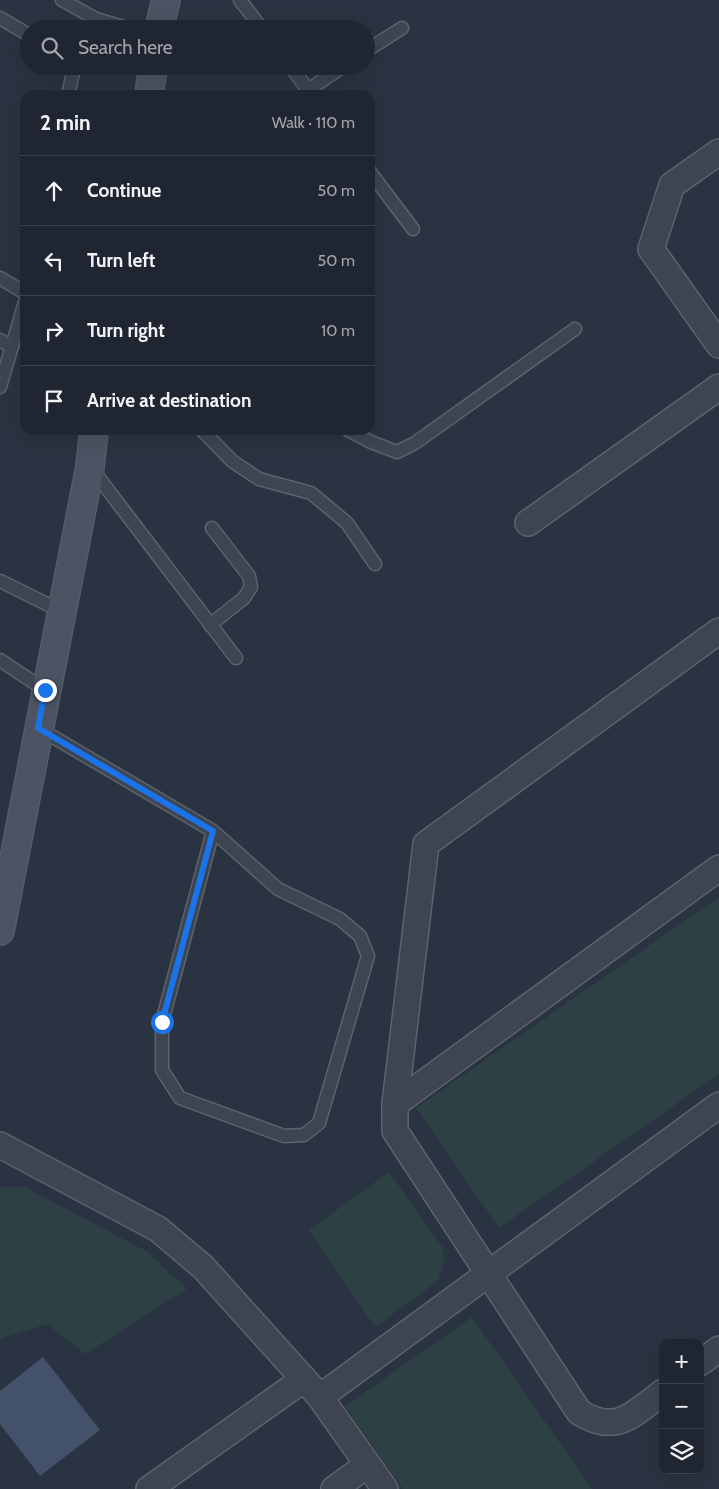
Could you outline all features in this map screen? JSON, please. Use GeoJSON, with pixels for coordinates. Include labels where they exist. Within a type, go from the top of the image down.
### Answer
{"type":"FeatureCollection","features":[{"type":"Feature","properties":{"kind":"main road"},"geometry":{"type":"LineString","coordinates":[[161,20],[166,0]]}},
{"type":"Feature","properties":{"kind":"main road"},"geometry":{"type":"LineString","coordinates":[[150,90],[152,75]]}},
{"type":"Feature","properties":{"kind":"main road"},"geometry":{"type":"LineString","coordinates":[[0,931],[45,690],[90,467],[93,435]]}},
{"type":"Feature","properties":{"kind":"street"},"geometry":{"type":"LineString","coordinates":[[719,152],[672,185],[651,249],[719,345]]}},
{"type":"Feature","properties":{"kind":"street"},"geometry":{"type":"LineString","coordinates":[[528,523],[719,387]]}},
{"type":"Feature","properties":{"kind":"street"},"geometry":{"type":"LineString","coordinates":[[659,1395],[628,1418],[606,1424],[590,1419],[579,1412],[395,1131],[395,1104],[426,844],[719,631]]}},
{"type":"Feature","properties":{"kind":"street"},"geometry":{"type":"LineString","coordinates":[[395,1104],[719,868]]}},
{"type":"Feature","properties":{"kind":"street"},"geometry":{"type":"LineString","coordinates":[[149,1489],[312,1388],[488,1273],[719,1105]]}},
{"type":"Feature","properties":{"kind":"street"},"geometry":{"type":"LineString","coordinates":[[0,1145],[158,1228],[203,1267],[312,1388],[385,1489]]}},
{"type":"Feature","properties":{"kind":"street"},"geometry":{"type":"LineString","coordinates":[[704,1360],[719,1349]]}},
{"type":"Feature","properties":{"kind":"street"},"geometry":{"type":"LineString","coordinates":[[334,1489],[367,1465]]}},
{"type":"Feature","properties":{"kind":"lane"},"geometry":{"type":"LineString","coordinates":[[62,0],[99,20]]}},
{"type":"Feature","properties":{"kind":"lane"},"geometry":{"type":"LineString","coordinates":[[240,0],[255,20]]}},
{"type":"Feature","properties":{"kind":"lane"},"geometry":{"type":"LineString","coordinates":[[0,18],[20,30]]}},
{"type":"Feature","properties":{"kind":"lane"},"geometry":{"type":"LineString","coordinates":[[375,45],[402,28]]}},
{"type":"Feature","properties":{"kind":"lane"},"geometry":{"type":"LineString","coordinates":[[69,90],[73,75]]}},
{"type":"Feature","properties":{"kind":"lane"},"geometry":{"type":"LineString","coordinates":[[297,75],[308,90]]}},
{"type":"Feature","properties":{"kind":"lane"},"geometry":{"type":"LineString","coordinates":[[313,90],[332,75]]}},
{"type":"Feature","properties":{"kind":"lane"},"geometry":{"type":"LineString","coordinates":[[375,179],[413,229]]}},
{"type":"Feature","properties":{"kind":"lane"},"geometry":{"type":"LineString","coordinates":[[0,278],[20,291]]}},
{"type":"Feature","properties":{"kind":"lane"},"geometry":{"type":"LineString","coordinates":[[0,387],[20,321]]}},
{"type":"Feature","properties":{"kind":"lane"},"geometry":{"type":"LineString","coordinates":[[358,435],[397,452],[415,443],[575,329]]}},
{"type":"Feature","properties":{"kind":"lane"},"geometry":{"type":"LineString","coordinates":[[0,340],[12,347]]}},
{"type":"Feature","properties":{"kind":"lane"},"geometry":{"type":"LineString","coordinates":[[207,435],[232,461],[260,479],[311,493],[347,523],[375,564]]}},
{"type":"Feature","properties":{"kind":"lane"},"geometry":{"type":"LineString","coordinates":[[90,467],[236,658]]}},
{"type":"Feature","properties":{"kind":"lane"},"geometry":{"type":"LineString","coordinates":[[210,625],[244,598],[251,587],[249,576],[212,528]]}},
{"type":"Feature","properties":{"kind":"lane"},"geometry":{"type":"LineString","coordinates":[[0,580],[61,611]]}},
{"type":"Feature","properties":{"kind":"lane"},"geometry":{"type":"LineString","coordinates":[[0,660],[45,690]]}},
{"type":"Feature","properties":{"kind":"lane"},"geometry":{"type":"LineString","coordinates":[[38,728],[213,831],[278,889],[340,920],[360,936],[368,956],[319,1123],[304,1135],[284,1136],[180,1098],[162,1070],[162,1022],[213,831]]}},
{"type":"Feature","properties":{"kind":"shaded area"},"geometry":{"type":"Polygon","coordinates":[[[719,897],[719,1074],[499,1228],[416,1108],[719,897]]]}},
{"type":"Feature","properties":{"kind":"shaded area"},"geometry":{"type":"Polygon","coordinates":[[[389,1172],[443,1248],[444,1262],[438,1281],[375,1327],[309,1230],[389,1172]]]}},
{"type":"Feature","properties":{"kind":"shaded area"},"geometry":{"type":"Polygon","coordinates":[[[0,1187],[25,1187],[146,1251],[187,1289],[85,1354],[47,1324],[0,1339],[0,1187]]]}},
{"type":"Feature","properties":{"kind":"shaded area"},"geometry":{"type":"Polygon","coordinates":[[[472,1317],[592,1489],[403,1489],[345,1406],[472,1317]]]}},
{"type":"Feature","properties":{"kind":"water"},"geometry":{"type":"Polygon","coordinates":[[[43,1357],[100,1430],[40,1476],[0,1424],[0,1391],[43,1357]]]}},
{"type":"Feature","properties":{"kind":"route"},"geometry":{"type":"LineString","coordinates":[[45,690],[38,728],[213,831],[162,1022]]}}]}
